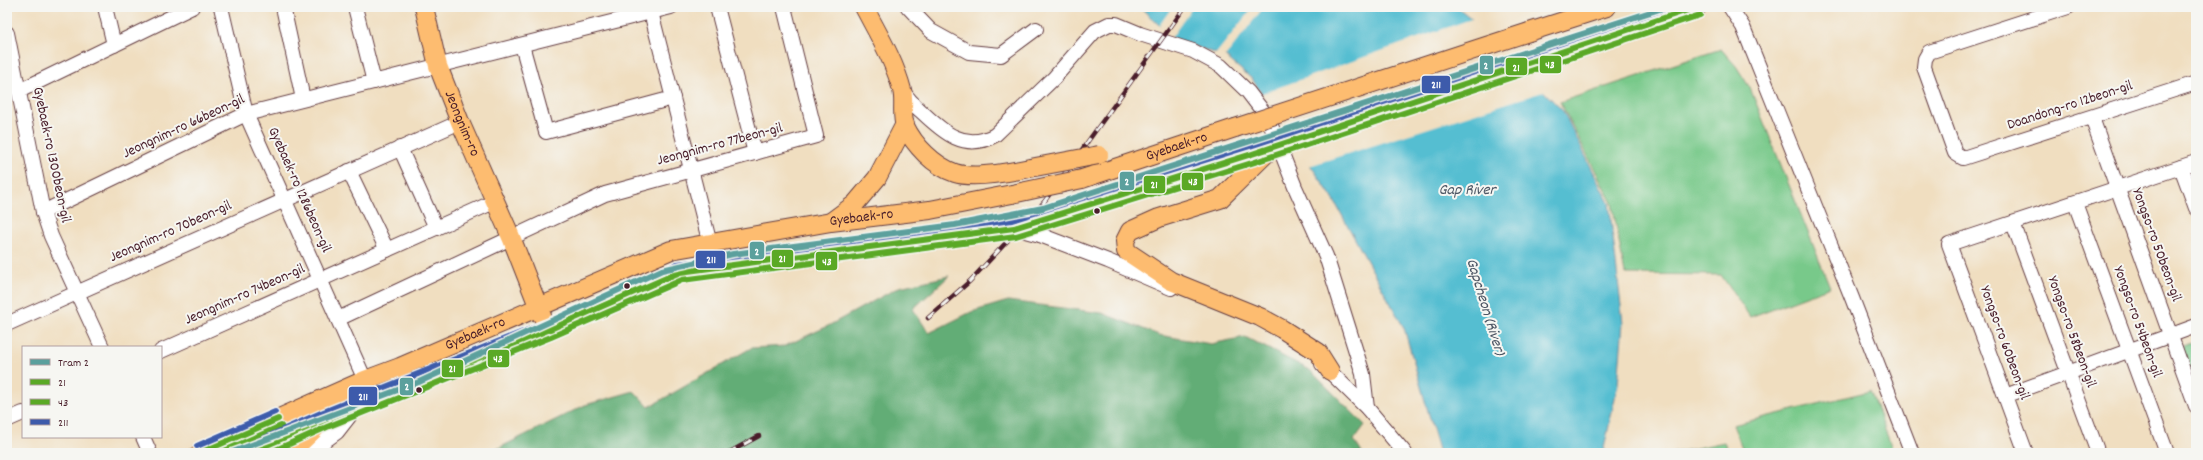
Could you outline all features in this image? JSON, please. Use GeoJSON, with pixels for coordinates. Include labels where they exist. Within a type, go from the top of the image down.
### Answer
{"type":"FeatureCollection","features":[{"type":"Feature","properties":{"kind":"main road","name":"Jeongnim-ro"},"geometry":{"type":"LineString","coordinates":[[424,7],[438,66],[460,122],[511,237],[548,330]]}},
{"type":"Feature","properties":{"kind":"main road"},"geometry":{"type":"LineString","coordinates":[[864,7],[891,59],[903,91],[905,124],[920,149],[940,166],[956,173],[995,174],[1099,154],[1128,164]]}},
{"type":"Feature","properties":{"kind":"main road","name":"Gyebaek-ro"},"geometry":{"type":"LineString","coordinates":[[200,453],[365,380],[400,367],[538,306],[671,250],[831,222],[930,210],[1082,179],[1607,7]]}},
{"type":"Feature","properties":{"kind":"main road","name":"Gyebaek-ro"},"geometry":{"type":"LineString","coordinates":[[249,453],[324,420],[355,409],[548,330],[680,272],[1014,228],[1255,159],[1274,146],[1546,58],[1697,7]]}},
{"type":"Feature","properties":{"kind":"main road"},"geometry":{"type":"LineString","coordinates":[[831,222],[855,204],[877,178],[905,124]]}},
{"type":"Feature","properties":{"kind":"main road"},"geometry":{"type":"LineString","coordinates":[[1255,159],[1220,199],[1158,218],[1130,231],[1125,241],[1126,252],[1171,281],[1260,317],[1282,329],[1318,352],[1330,371]]}},
{"type":"Feature","properties":{"kind":"main road"},"geometry":{"type":"LineString","coordinates":[[290,453],[324,420]]}},
{"type":"Feature","properties":{"kind":"street"},"geometry":{"type":"LineString","coordinates":[[105,7],[114,45]]}},
{"type":"Feature","properties":{"kind":"street"},"geometry":{"type":"LineString","coordinates":[[20,91],[192,7]]}},
{"type":"Feature","properties":{"kind":"street","name":"Gyebaek-ro 1286beon-gil"},"geometry":{"type":"LineString","coordinates":[[221,7],[246,114],[365,380]]}},
{"type":"Feature","properties":{"kind":"street"},"geometry":{"type":"LineString","coordinates":[[283,7],[303,99]]}},
{"type":"Feature","properties":{"kind":"street"},"geometry":{"type":"LineString","coordinates":[[355,7],[374,82]]}},
{"type":"Feature","properties":{"kind":"street","name":"Jeongnim-ro 66beon-gil"},"geometry":{"type":"LineString","coordinates":[[43,212],[246,114],[671,7]]}},
{"type":"Feature","properties":{"kind":"street"},"geometry":{"type":"LineString","coordinates":[[717,7],[755,153]]}},
{"type":"Feature","properties":{"kind":"street","name":"Jeongnim-ro 77beon-gil"},"geometry":{"type":"LineString","coordinates":[[511,237],[605,194],[816,136],[784,7]]}},
{"type":"Feature","properties":{"kind":"street"},"geometry":{"type":"LineString","coordinates":[[908,7],[931,31],[969,52],[1002,55],[1036,29]]}},
{"type":"Feature","properties":{"kind":"street"},"geometry":{"type":"LineString","coordinates":[[1730,7],[1746,35],[1852,298],[1912,453]]}},
{"type":"Feature","properties":{"kind":"street","name":"Doandong-ro 12beon-gil"},"geometry":{"type":"LineString","coordinates":[[2068,7],[1929,52],[1925,59],[1924,67],[1955,153],[1964,158],[2092,118],[2196,83]]}},
{"type":"Feature","properties":{"kind":"street"},"geometry":{"type":"LineString","coordinates":[[651,12],[710,244]]}},
{"type":"Feature","properties":{"kind":"street"},"geometry":{"type":"LineString","coordinates":[[903,91],[910,103],[948,134],[971,142],[984,141],[995,135],[1054,78],[1095,31],[1109,24],[1116,24],[1140,34],[1193,51],[1220,66],[1248,92],[1268,118],[1295,187],[1326,256],[1363,374],[1367,408]]}},
{"type":"Feature","properties":{"kind":"street","name":"Gyebaek-ro 1300beon-gil"},"geometry":{"type":"LineString","coordinates":[[7,33],[20,91],[43,212],[51,236],[102,346]]}},
{"type":"Feature","properties":{"kind":"street"},"geometry":{"type":"LineString","coordinates":[[522,45],[546,132],[673,98]]}},
{"type":"Feature","properties":{"kind":"street","name":"Yongso-ro 50beon-gil"},"geometry":{"type":"LineString","coordinates":[[2092,118],[2196,406]]}},
{"type":"Feature","properties":{"kind":"street","name":"Jeongnim-ro 70beon-gil"},"geometry":{"type":"LineString","coordinates":[[7,324],[460,122]]}},
{"type":"Feature","properties":{"kind":"street"},"geometry":{"type":"LineString","coordinates":[[400,148],[436,228]]}},
{"type":"Feature","properties":{"kind":"street"},"geometry":{"type":"LineString","coordinates":[[2013,223],[2196,162]]}},
{"type":"Feature","properties":{"kind":"street"},"geometry":{"type":"LineString","coordinates":[[2181,167],[2196,208]]}},
{"type":"Feature","properties":{"kind":"street"},"geometry":{"type":"LineString","coordinates":[[349,171],[387,250]]}},
{"type":"Feature","properties":{"kind":"street","name":"Jeongnim-ro 74beon-gil"},"geometry":{"type":"LineString","coordinates":[[162,351],[496,202]]}},
{"type":"Feature","properties":{"kind":"street","name":"Yongso-ro 54beon-gil"},"geometry":{"type":"LineString","coordinates":[[2075,202],[2166,453]]}},
{"type":"Feature","properties":{"kind":"street","name":"Yongso-ro 60beon-gil"},"geometry":{"type":"LineString","coordinates":[[2013,223],[1949,244],[2026,453]]}},
{"type":"Feature","properties":{"kind":"street","name":"Yongso-ro 58beon-gil"},"geometry":{"type":"LineString","coordinates":[[2013,223],[2098,453]]}},
{"type":"Feature","properties":{"kind":"street"},"geometry":{"type":"LineString","coordinates":[[1014,228],[1108,261],[1273,331],[1305,350],[1330,371],[1367,408],[1405,453]]}},
{"type":"Feature","properties":{"kind":"street"},"geometry":{"type":"LineString","coordinates":[[338,319],[511,237]]}},
{"type":"Feature","properties":{"kind":"street"},"geometry":{"type":"LineString","coordinates":[[2005,396],[2196,326]]}},
{"type":"Feature","properties":{"kind":"street"},"geometry":{"type":"LineString","coordinates":[[308,453],[337,432],[355,409]]}},
{"type":"Feature","properties":{"kind":"street"},"geometry":{"type":"LineString","coordinates":[[7,420],[22,413]]}},
{"type":"Feature","properties":{"kind":"street"},"geometry":{"type":"LineString","coordinates":[[143,438],[150,453]]}},
{"type":"Feature","properties":{"kind":"green space"},"geometry":{"type":"Polygon","coordinates":[[[1721,49],[1736,66],[1750,88],[1830,287],[1750,317],[1721,275],[1625,274],[1612,203],[1560,102],[1721,49]]]}},
{"type":"Feature","properties":{"kind":"green space"},"geometry":{"type":"Polygon","coordinates":[[[949,276],[913,309],[929,333],[971,312],[1008,301],[1102,313],[1159,335],[1211,344],[1245,337],[1310,370],[1365,425],[1354,440],[1362,453],[489,453],[585,405],[634,391],[649,407],[751,348],[785,346],[828,326],[899,287],[949,276]]]}},
{"type":"Feature","properties":{"kind":"green space"},"geometry":{"type":"Polygon","coordinates":[[[2196,341],[2196,394],[2180,352],[2184,346],[2196,341]]]}},
{"type":"Feature","properties":{"kind":"green space"},"geometry":{"type":"Polygon","coordinates":[[[1870,391],[1894,453],[1744,453],[1733,425],[1870,391]]]}},
{"type":"Feature","properties":{"kind":"green space"},"geometry":{"type":"Polygon","coordinates":[[[1724,442],[1729,453],[1673,453],[1724,442]]]}},
{"type":"Feature","properties":{"kind":"water","name":"Gap River"},"geometry":{"type":"Polygon","coordinates":[[[1140,7],[1457,7],[1472,19],[1563,111],[1609,203],[1623,323],[1618,384],[1603,453],[1440,453],[1404,328],[1332,197],[1252,79],[1226,57],[1174,39],[1140,7]]]}},
{"type":"Feature","properties":{"kind":"pier"},"geometry":{"type":"Polygon","coordinates":[[[1172,7],[1193,7],[1171,38],[1158,27],[1172,7]]]}},
{"type":"Feature","properties":{"kind":"pier"},"geometry":{"type":"Polygon","coordinates":[[[1253,7],[1264,7],[1224,58],[1215,55],[1253,7]]]}},
{"type":"Feature","properties":{"kind":"pier"},"geometry":{"type":"Polygon","coordinates":[[[1474,18],[1546,91],[1309,166],[1260,94],[1474,18]]]}},
{"type":"Feature","properties":{"kind":"railway"},"geometry":{"type":"LineString","coordinates":[[928,318],[970,281],[1044,202],[1185,7]]}},
{"type":"Feature","properties":{"kind":"railway"},"geometry":{"type":"LineString","coordinates":[[728,453],[759,436]]}},
{"type":"Feature","properties":{"kind":"tram line","name":"2"},"geometry":{"type":"LineString","coordinates":[[230,453],[419,382],[662,270],[733,254],[955,225],[1043,208],[1666,7]]}},
{"type":"Feature","properties":{"kind":"transit line","name":"211"},"geometry":{"type":"LineString","coordinates":[[246,446],[321,413],[545,323],[677,264],[1012,220],[1250,146],[1671,7]]}},
{"type":"Feature","properties":{"kind":"transit line","name":"21"},"geometry":{"type":"LineString","coordinates":[[249,453],[324,420],[548,330],[680,272],[1014,228],[1252,154],[1697,7]]}},
{"type":"Feature","properties":{"kind":"transit line","name":"43"},"geometry":{"type":"LineString","coordinates":[[269,453],[327,427],[551,337],[682,280],[1016,236],[1255,162],[1700,15]]}},
{"type":"Feature","properties":{"kind":"transit line","name":"211"},"geometry":{"type":"LineString","coordinates":[[197,446],[275,412]]}},
{"type":"Feature","properties":{"kind":"transit line","name":"21"},"geometry":{"type":"LineString","coordinates":[[200,453],[278,419]]}},
{"type":"Feature","properties":{"kind":"transit line","name":"43"},"geometry":{"type":"LineString","coordinates":[[220,453],[281,426]]}},
{"type":"Feature","properties":{"kind":"water label","name":"Gapcheon (River)"},"geometry":{"type":"Point","coordinates":[1485,307]}}]}
